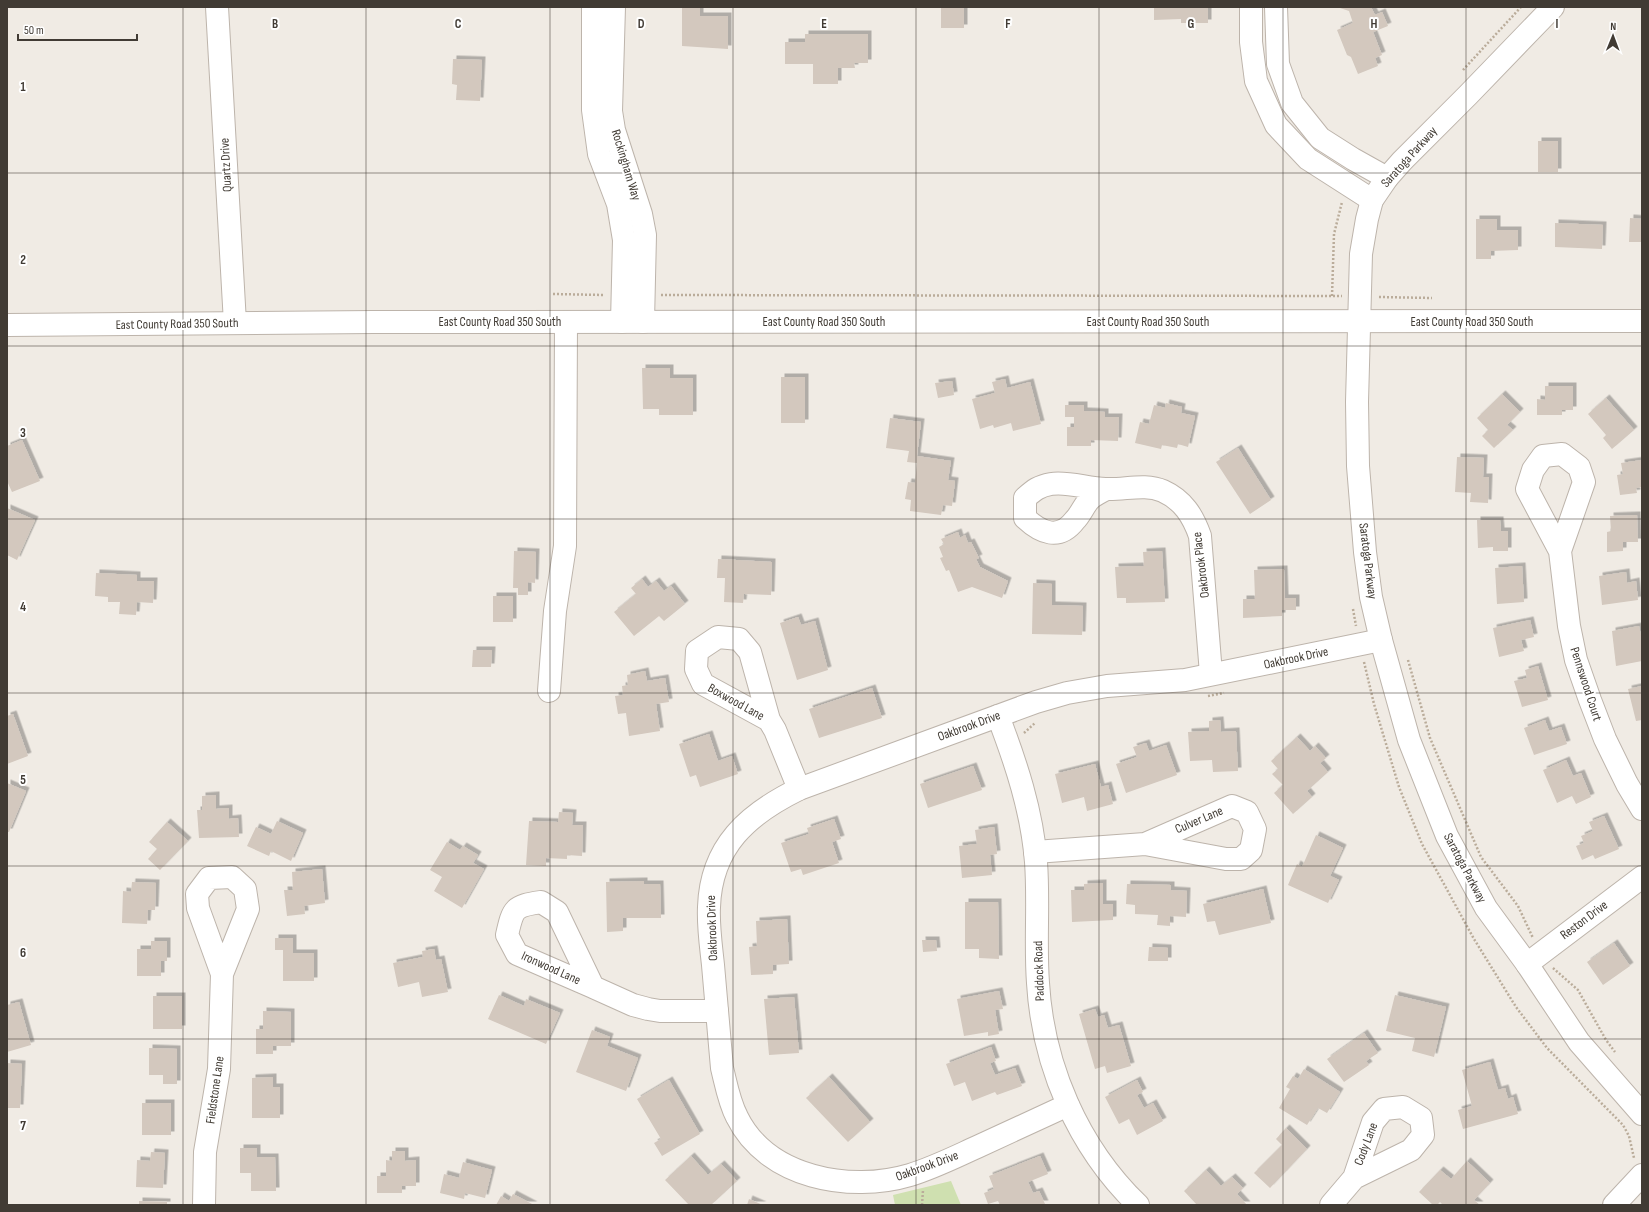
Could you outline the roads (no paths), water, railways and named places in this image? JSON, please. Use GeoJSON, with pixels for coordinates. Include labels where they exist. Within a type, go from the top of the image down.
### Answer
{"type":"FeatureCollection","features":[{"type":"Feature","properties":{"kind":"street","name":"Quartz Drive"},"geometry":{"type":"LineString","coordinates":[[217,7],[235,324]]}},
{"type":"Feature","properties":{"kind":"street","name":"Rockingham Way"},"geometry":{"type":"LineString","coordinates":[[594,7],[592,110],[604,127],[641,214],[645,235],[633,295],[632,322]]}},
{"type":"Feature","properties":{"kind":"street","name":"Rockingham Way"},"geometry":{"type":"LineString","coordinates":[[604,127],[611,111],[614,7]]}},
{"type":"Feature","properties":{"kind":"street"},"geometry":{"type":"LineString","coordinates":[[1251,7],[1251,42],[1256,81],[1276,124],[1308,159],[1372,200]]}},
{"type":"Feature","properties":{"kind":"street"},"geometry":{"type":"LineString","coordinates":[[1276,7],[1278,64],[1292,103],[1320,138],[1387,178]]}},
{"type":"Feature","properties":{"kind":"street","name":"Saratoga Parkway"},"geometry":{"type":"LineString","coordinates":[[1553,7],[1402,161],[1387,178],[1372,200],[1362,242],[1370,294],[1359,322],[1357,402],[1358,466],[1365,552],[1371,597],[1382,647],[1409,740],[1447,836],[1486,908],[1534,959],[1579,1042],[1642,1114]]}},
{"type":"Feature","properties":{"kind":"street"},"geometry":{"type":"LineString","coordinates":[[1251,42],[1277,41]]}},
{"type":"Feature","properties":{"kind":"street","name":"East County Road 350 South"},"geometry":{"type":"LineString","coordinates":[[7,325],[566,322],[1642,322]]}},
{"type":"Feature","properties":{"kind":"street"},"geometry":{"type":"LineString","coordinates":[[549,691],[555,611],[565,546],[566,322]]}},
{"type":"Feature","properties":{"kind":"street","name":"Oakbrook Place"},"geometry":{"type":"LineString","coordinates":[[1106,489],[1151,487],[1162,490],[1172,495],[1185,506],[1195,520],[1202,547],[1211,674]]}},
{"type":"Feature","properties":{"kind":"street","name":"Pennswood Court"},"geometry":{"type":"LineString","coordinates":[[1560,551],[1566,606],[1576,660],[1605,739],[1627,784],[1642,809]]}},
{"type":"Feature","properties":{"kind":"street","name":"Oakbrook Drive"},"geometry":{"type":"LineString","coordinates":[[1068,1105],[940,1164],[910,1175],[888,1180],[861,1182],[834,1180],[811,1176],[788,1166],[768,1153],[750,1136],[737,1117],[728,1093],[722,1068],[709,907],[711,890],[720,858],[742,828],[758,812],[800,789],[998,716],[1067,693],[1107,686],[1185,680],[1211,674],[1382,647]]}},
{"type":"Feature","properties":{"kind":"street","name":"Paddock Road"},"geometry":{"type":"LineString","coordinates":[[998,716],[1016,764],[1028,810],[1035,852],[1040,1006],[1044,1034],[1068,1105],[1085,1138],[1106,1170],[1138,1205]]}},
{"type":"Feature","properties":{"kind":"street","name":"Boxwood Lane"},"geometry":{"type":"LineString","coordinates":[[769,720],[775,730],[800,789]]}},
{"type":"Feature","properties":{"kind":"street"},"geometry":{"type":"LineString","coordinates":[[1035,852],[1145,844]]}},
{"type":"Feature","properties":{"kind":"street","name":"Reston Drive"},"geometry":{"type":"LineString","coordinates":[[1534,959],[1642,876]]}},
{"type":"Feature","properties":{"kind":"street","name":"Fieldstone Lane"},"geometry":{"type":"LineString","coordinates":[[204,1205],[206,1152],[219,1069],[222,974]]}},
{"type":"Feature","properties":{"kind":"street","name":"Ironwood Lane"},"geometry":{"type":"LineString","coordinates":[[593,987],[633,1005],[648,1009],[660,1011],[717,1010]]}},
{"type":"Feature","properties":{"kind":"street"},"geometry":{"type":"LineString","coordinates":[[1614,1205],[1642,1175]]}},
{"type":"Feature","properties":{"kind":"street","name":"Cody Lane"},"geometry":{"type":"LineString","coordinates":[[1331,1205],[1354,1178]]}}]}
